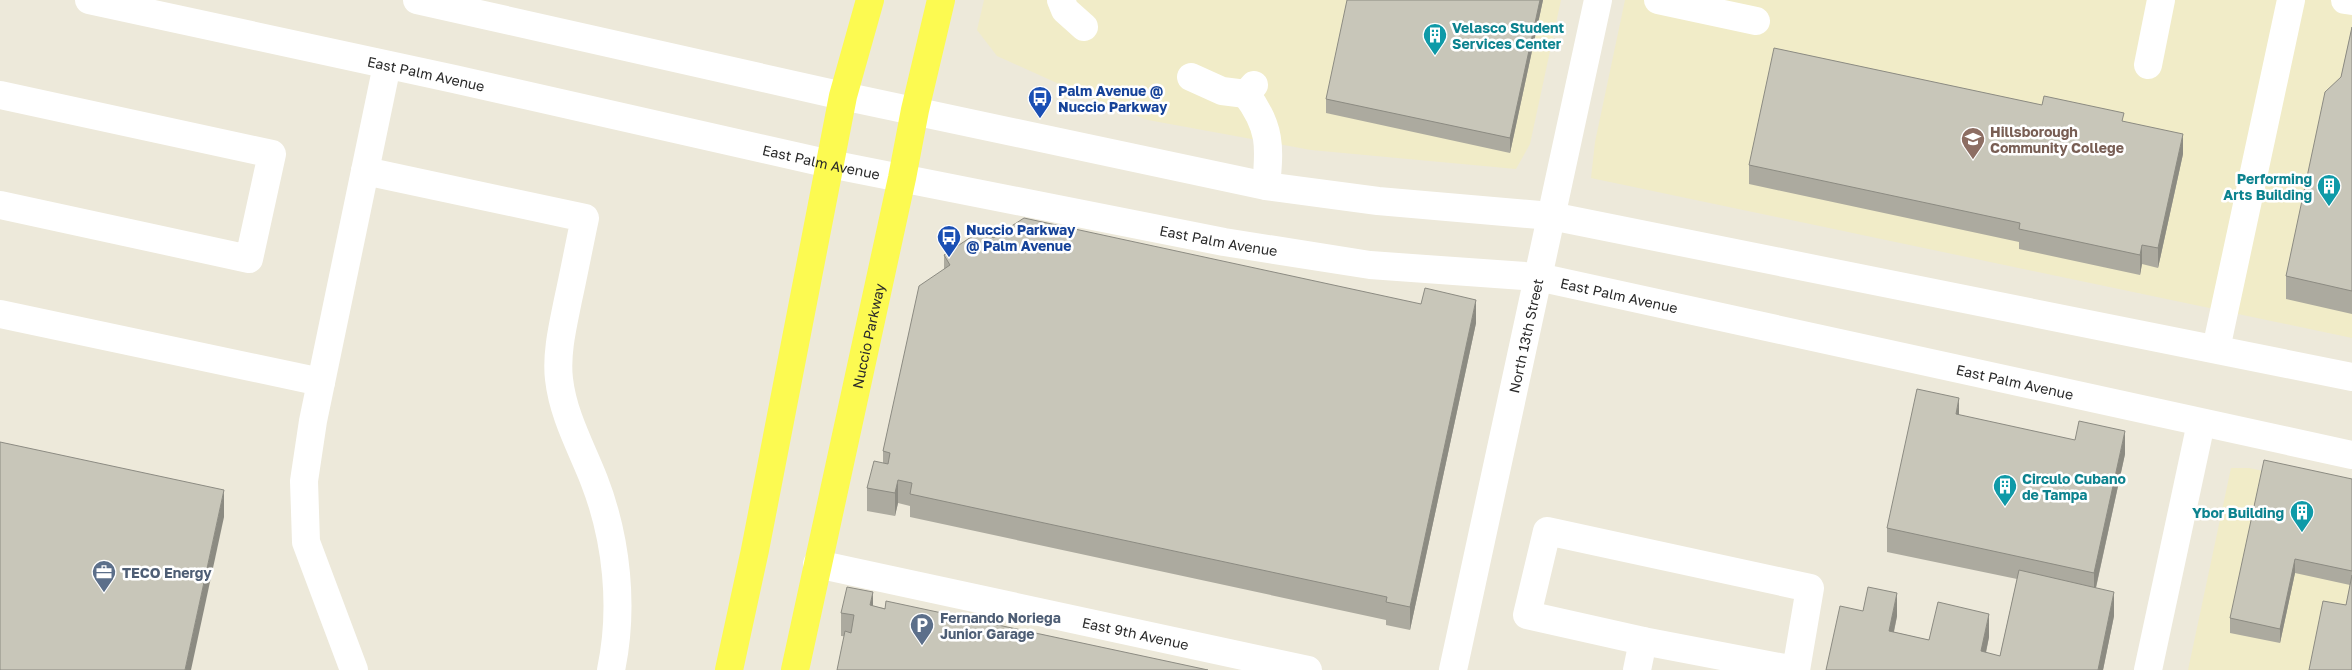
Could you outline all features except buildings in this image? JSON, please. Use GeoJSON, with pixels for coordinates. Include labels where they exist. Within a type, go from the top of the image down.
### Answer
{"type":"FeatureCollection","features":[{"type":"Feature","properties":{"kind":"main road"},"geometry":{"type":"LineString","coordinates":[[728,670],[756,550],[843,96],[870,0]]}},
{"type":"Feature","properties":{"kind":"main road","name":"Nuccio Parkway"},"geometry":{"type":"LineString","coordinates":[[795,670],[902,178],[915,110],[941,0]]}},
{"type":"Feature","properties":{"kind":"street","name":"East Palm Avenue"},"geometry":{"type":"LineString","coordinates":[[89,0],[387,64],[830,164],[1224,242],[1370,265],[1538,276],[2352,456]]}},
{"type":"Feature","properties":{"kind":"street"},"geometry":{"type":"LineString","coordinates":[[417,0],[476,6],[843,96],[1266,186],[1378,201],[1551,216],[2352,377]]}},
{"type":"Feature","properties":{"kind":"street"},"geometry":{"type":"LineString","coordinates":[[1061,0],[1065,10],[1084,28]]}},
{"type":"Feature","properties":{"kind":"street","name":"North 13th Street"},"geometry":{"type":"LineString","coordinates":[[1453,670],[1598,0]]}},
{"type":"Feature","properties":{"kind":"street"},"geometry":{"type":"LineString","coordinates":[[1658,0],[1714,6],[1756,21]]}},
{"type":"Feature","properties":{"kind":"street"},"geometry":{"type":"LineString","coordinates":[[2148,65],[2161,0]]}},
{"type":"Feature","properties":{"kind":"street"},"geometry":{"type":"LineString","coordinates":[[2216,349],[2291,0]]}},
{"type":"Feature","properties":{"kind":"street"},"geometry":{"type":"LineString","coordinates":[[2345,0],[2352,2]]}},
{"type":"Feature","properties":{"kind":"street"},"geometry":{"type":"LineString","coordinates":[[354,670],[306,542],[304,481],[321,382],[387,64]]}},
{"type":"Feature","properties":{"kind":"street"},"geometry":{"type":"LineString","coordinates":[[1191,77],[1222,91],[1250,90],[1268,133],[1270,153],[1266,186]]}},
{"type":"Feature","properties":{"kind":"street"},"geometry":{"type":"LineString","coordinates":[[0,95],[272,154],[249,259],[0,205]]}},
{"type":"Feature","properties":{"kind":"street"},"geometry":{"type":"LineString","coordinates":[[365,171],[585,218],[561,336],[559,379],[572,433],[594,481],[610,540],[619,595],[616,648],[611,670]]}},
{"type":"Feature","properties":{"kind":"street"},"geometry":{"type":"LineString","coordinates":[[0,314],[321,382]]}},
{"type":"Feature","properties":{"kind":"street"},"geometry":{"type":"LineString","coordinates":[[2148,670],[2201,423]]}},
{"type":"Feature","properties":{"kind":"street"},"geometry":{"type":"LineString","coordinates":[[1547,531],[1810,588],[1795,670],[1643,641],[1527,615],[1547,531]]}},
{"type":"Feature","properties":{"kind":"street","name":"East 9th Avenue"},"geometry":{"type":"LineString","coordinates":[[817,564],[1308,670]]}},
{"type":"Feature","properties":{"kind":"street"},"geometry":{"type":"LineString","coordinates":[[1637,670],[1643,641]]}},
{"type":"Feature","properties":{"kind":"shaded area"},"geometry":{"type":"Polygon","coordinates":[[[984,0],[1561,0],[1530,144],[1516,169],[1311,150],[1148,120],[1090,98],[997,56],[977,30],[984,0]]]}},
{"type":"Feature","properties":{"kind":"shaded area","name":"Hillsborough Community College"},"geometry":{"type":"Polygon","coordinates":[[[1625,0],[2352,0],[2352,338],[1591,178],[1595,142],[1625,0]]]}},
{"type":"Feature","properties":{"kind":"shaded area"},"geometry":{"type":"Polygon","coordinates":[[[2231,468],[2249,468],[2352,490],[2352,670],[2188,670],[2231,468]]]}},
{"type":"Feature","properties":{"kind":"place","name":"Velasco Student Services Center"},"geometry":{"type":"Point","coordinates":[1435,56]}},
{"type":"Feature","properties":{"kind":"place","name":"Palm Avenue @ Nuccio Parkway"},"geometry":{"type":"Point","coordinates":[1040,119]}},
{"type":"Feature","properties":{"kind":"place","name":"Hillsborough Community College"},"geometry":{"type":"Point","coordinates":[1973,160]}},
{"type":"Feature","properties":{"kind":"place","name":"Performing Arts Building"},"geometry":{"type":"Point","coordinates":[2329,207]}},
{"type":"Feature","properties":{"kind":"place","name":"Nuccio Parkway @ Palm Avenue"},"geometry":{"type":"Point","coordinates":[949,258]}},
{"type":"Feature","properties":{"kind":"place","name":"Circulo Cubano de Tampa"},"geometry":{"type":"Point","coordinates":[2005,507]}},
{"type":"Feature","properties":{"kind":"place","name":"Ybor Building"},"geometry":{"type":"Point","coordinates":[2302,533]}},
{"type":"Feature","properties":{"kind":"place","name":"TECO Energy"},"geometry":{"type":"Point","coordinates":[104,593]}},
{"type":"Feature","properties":{"kind":"place","name":"Fernando Noriega Junior Garage"},"geometry":{"type":"Point","coordinates":[922,646]}}]}
